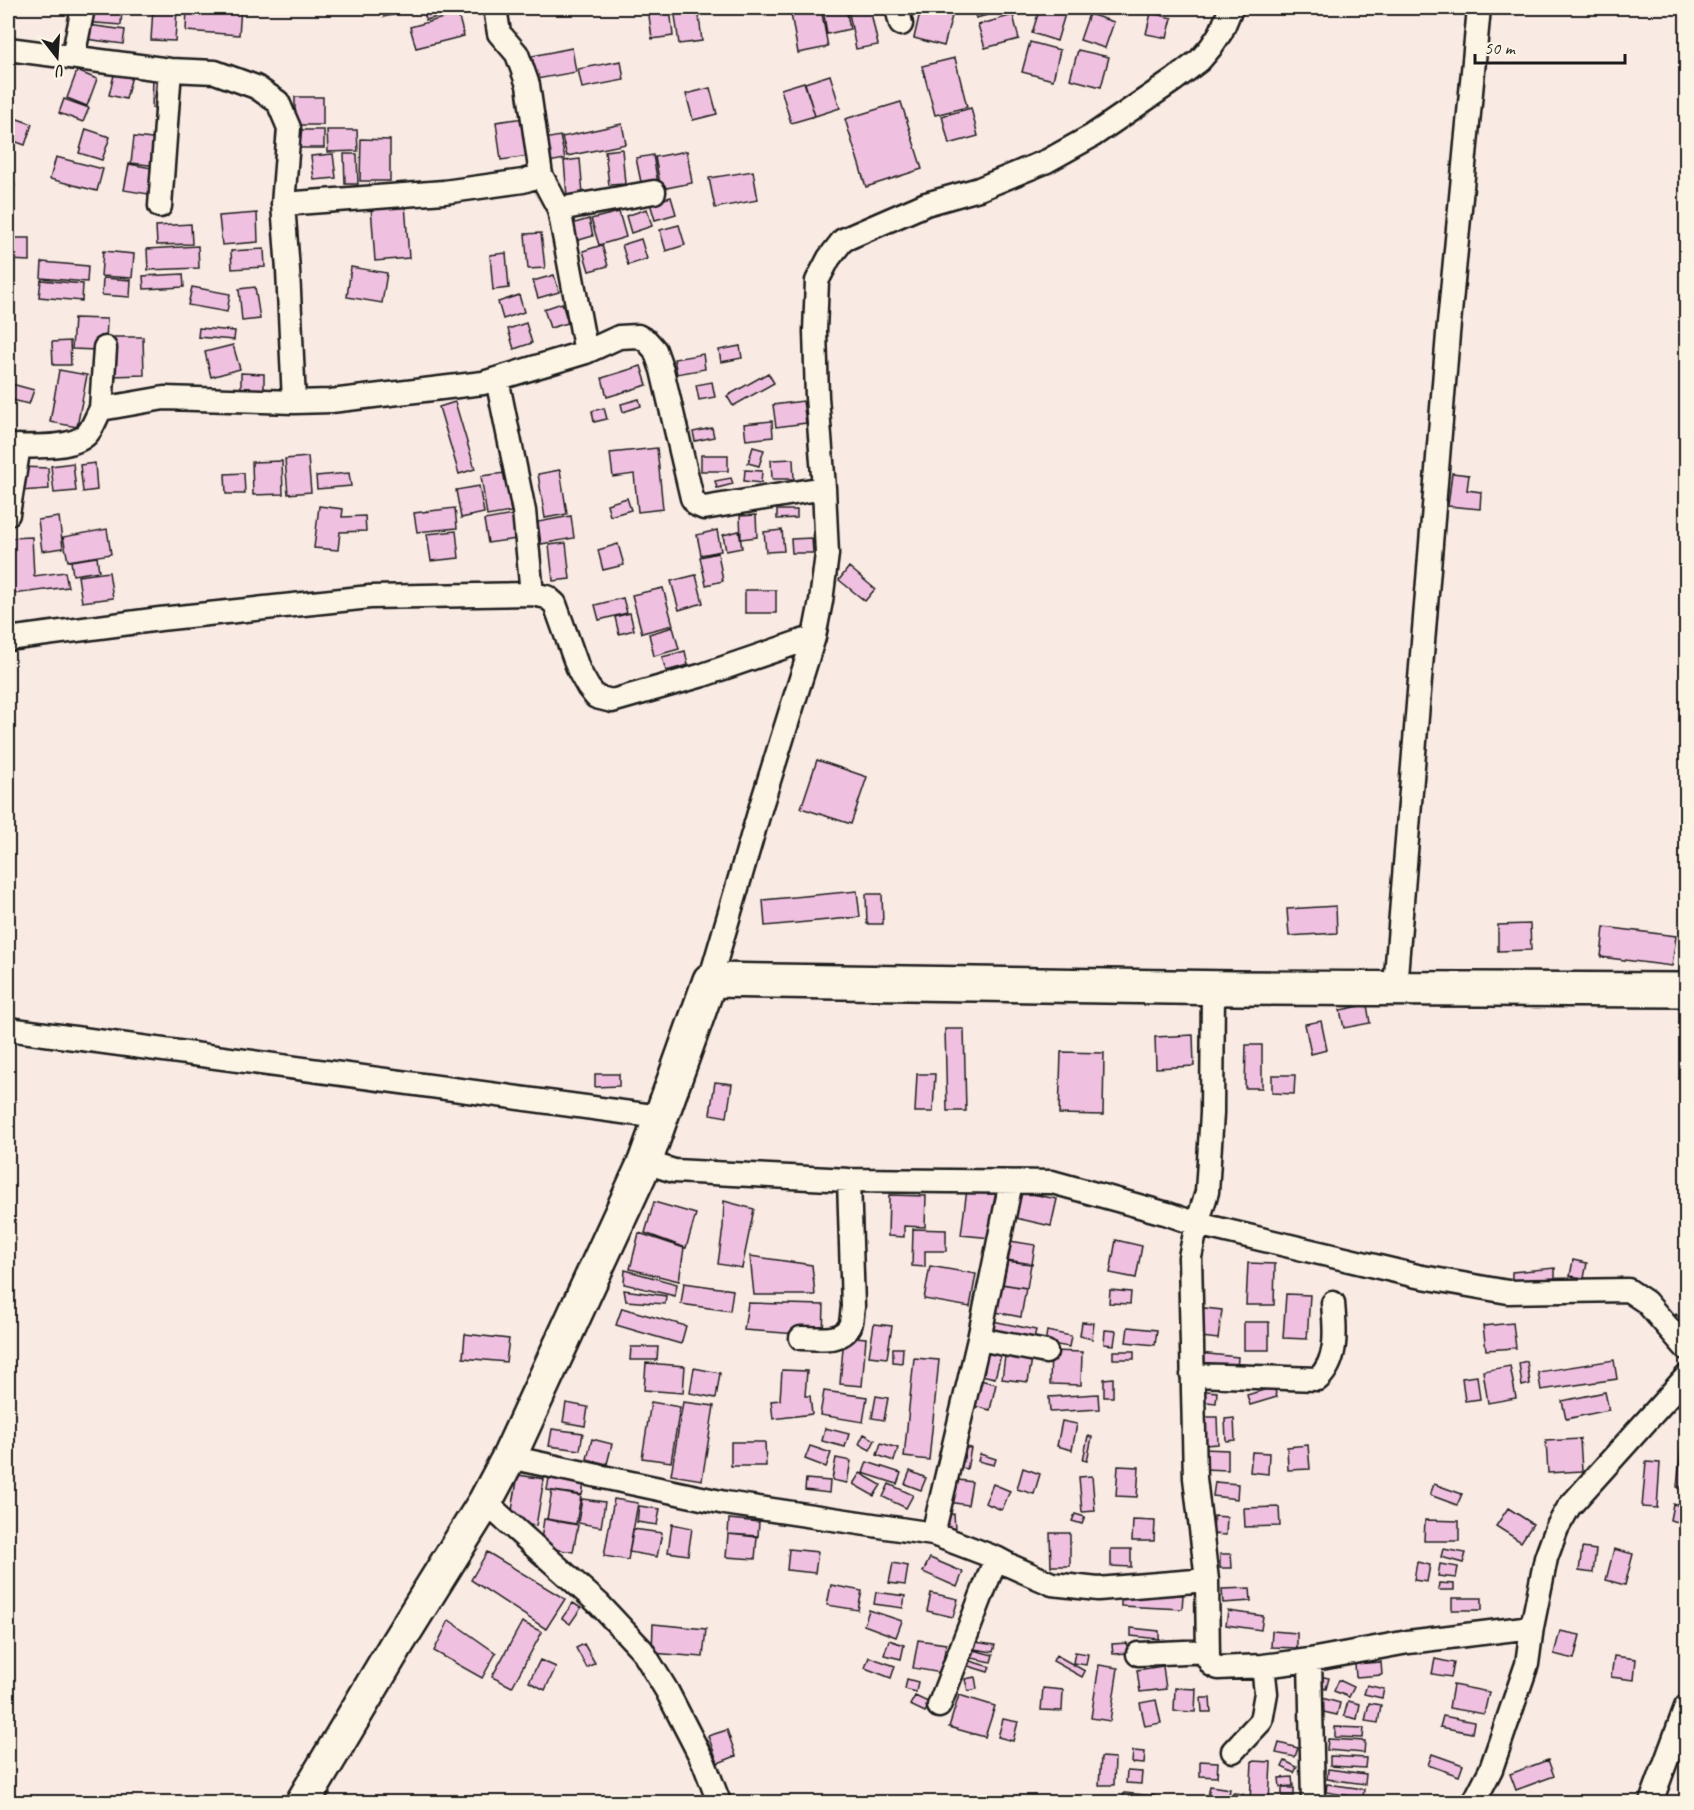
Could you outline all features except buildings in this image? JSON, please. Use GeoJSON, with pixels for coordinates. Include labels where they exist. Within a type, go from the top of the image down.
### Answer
{"type":"FeatureCollection","features":[{"type":"Feature","properties":{"kind":"street"},"geometry":{"type":"LineString","coordinates":[[73,57],[83,8]]}},
{"type":"Feature","properties":{"kind":"street"},"geometry":{"type":"LineString","coordinates":[[495,8],[499,33],[516,54],[528,85],[541,174],[559,209],[586,352]]}},
{"type":"Feature","properties":{"kind":"street"},"geometry":{"type":"LineString","coordinates":[[303,1803],[398,1642],[485,1502],[509,1457],[645,1162],[710,980],[814,637],[827,554],[817,397],[815,342],[817,281],[829,258],[843,240],[926,204],[979,189],[1047,161],[1092,136],[1200,60],[1221,32],[1231,8]]}},
{"type":"Feature","properties":{"kind":"street"},"geometry":{"type":"LineString","coordinates":[[1395,988],[1447,346],[1479,8]]}},
{"type":"Feature","properties":{"kind":"street"},"geometry":{"type":"LineString","coordinates":[[8,49],[170,70],[215,72],[256,87],[278,102],[289,128],[283,204],[294,402]]}},
{"type":"Feature","properties":{"kind":"street"},"geometry":{"type":"LineString","coordinates":[[160,206],[170,70]]}},
{"type":"Feature","properties":{"kind":"street"},"geometry":{"type":"LineString","coordinates":[[283,204],[444,192],[523,181],[541,174]]}},
{"type":"Feature","properties":{"kind":"street"},"geometry":{"type":"LineString","coordinates":[[559,209],[654,192]]}},
{"type":"Feature","properties":{"kind":"street"},"geometry":{"type":"LineString","coordinates":[[101,409],[164,398],[294,402],[483,383],[586,352],[619,337],[638,336],[647,341],[655,350],[662,370],[692,498],[697,505],[704,508],[824,488]]}},
{"type":"Feature","properties":{"kind":"street"},"geometry":{"type":"LineString","coordinates":[[8,514],[13,446],[63,445],[77,441],[87,434],[101,409],[105,348]]}},
{"type":"Feature","properties":{"kind":"street"},"geometry":{"type":"LineString","coordinates":[[497,379],[524,511],[532,594]]}},
{"type":"Feature","properties":{"kind":"street"},"geometry":{"type":"LineString","coordinates":[[8,639],[160,619],[359,598],[532,594],[547,597],[555,604],[579,671],[588,687],[596,697],[612,701],[703,675],[814,637]]}},
{"type":"Feature","properties":{"kind":"street"},"geometry":{"type":"LineString","coordinates":[[710,980],[1213,988],[1686,990]]}},
{"type":"Feature","properties":{"kind":"street"},"geometry":{"type":"LineString","coordinates":[[1213,988],[1211,1124],[1206,1192],[1190,1257],[1195,1478],[1207,1580],[1208,1659],[1218,1668],[1263,1665],[1310,1660],[1408,1642],[1532,1627]]}},
{"type":"Feature","properties":{"kind":"street"},"geometry":{"type":"LineString","coordinates":[[8,1029],[660,1118]]}},
{"type":"Feature","properties":{"kind":"street"},"geometry":{"type":"LineString","coordinates":[[645,1162],[674,1171],[849,1180],[1052,1182],[1197,1224],[1417,1276],[1508,1292],[1628,1290],[1646,1302],[1686,1348]]}},
{"type":"Feature","properties":{"kind":"street"},"geometry":{"type":"LineString","coordinates":[[801,1338],[834,1338],[843,1334],[850,1326],[853,1307],[849,1180]]}},
{"type":"Feature","properties":{"kind":"street"},"geometry":{"type":"LineString","coordinates":[[933,1534],[979,1339],[1011,1182]]}},
{"type":"Feature","properties":{"kind":"street"},"geometry":{"type":"LineString","coordinates":[[1192,1375],[1318,1380],[1326,1371],[1334,1354],[1333,1303]]}},
{"type":"Feature","properties":{"kind":"street"},"geometry":{"type":"LineString","coordinates":[[979,1339],[1046,1352]]}},
{"type":"Feature","properties":{"kind":"street"},"geometry":{"type":"LineString","coordinates":[[1474,1802],[1491,1769],[1527,1664],[1546,1558],[1557,1528],[1569,1507],[1686,1377]]}},
{"type":"Feature","properties":{"kind":"street"},"geometry":{"type":"LineString","coordinates":[[509,1457],[725,1503],[933,1534],[996,1558],[1052,1584],[1098,1589],[1207,1580]]}},
{"type":"Feature","properties":{"kind":"street"},"geometry":{"type":"LineString","coordinates":[[485,1502],[599,1604],[642,1650],[667,1691],[704,1762],[719,1803]]}},
{"type":"Feature","properties":{"kind":"street"},"geometry":{"type":"LineString","coordinates":[[939,1706],[996,1558]]}},
{"type":"Feature","properties":{"kind":"street"},"geometry":{"type":"LineString","coordinates":[[1138,1654],[1208,1651]]}},
{"type":"Feature","properties":{"kind":"street"},"geometry":{"type":"LineString","coordinates":[[1310,1660],[1313,1803]]}},
{"type":"Feature","properties":{"kind":"street"},"geometry":{"type":"LineString","coordinates":[[1233,1751],[1261,1720],[1266,1694],[1263,1665]]}},
{"type":"Feature","properties":{"kind":"street"},"geometry":{"type":"LineString","coordinates":[[1651,1803],[1686,1707]]}}]}
